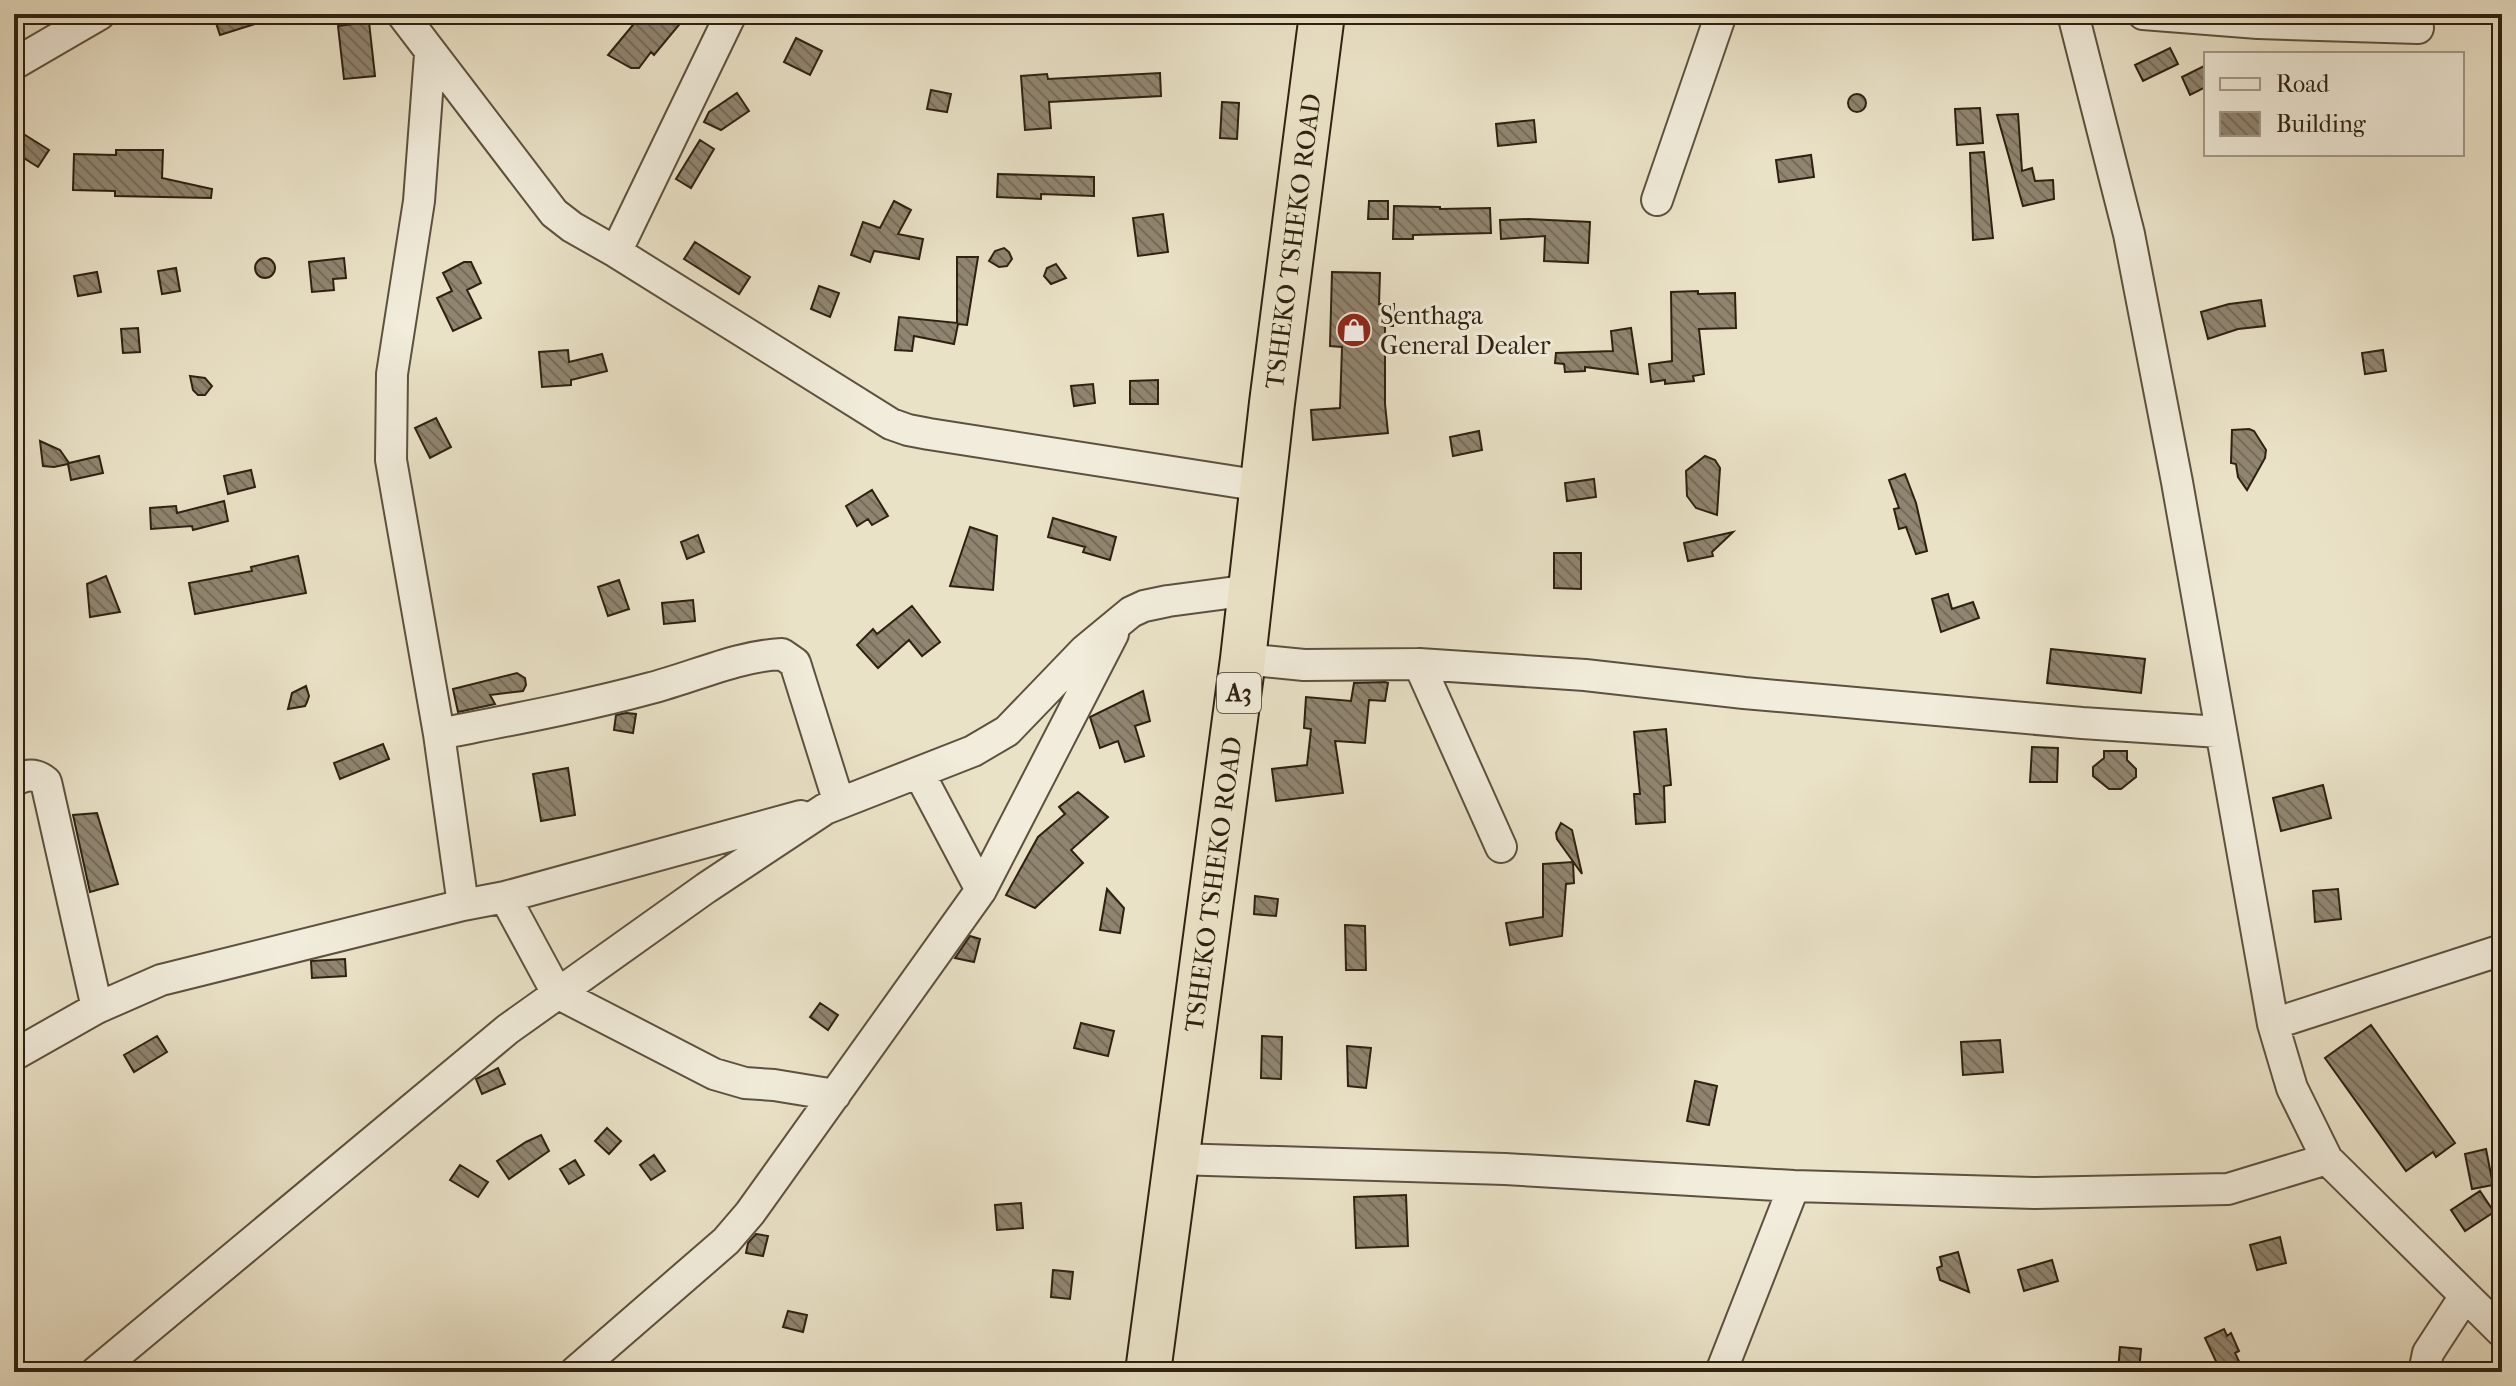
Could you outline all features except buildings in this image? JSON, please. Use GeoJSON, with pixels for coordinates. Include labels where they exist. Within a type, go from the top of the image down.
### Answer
{"type":"FeatureCollection","features":[{"type":"Feature","properties":{"kind":"highway","name":"TSHEKO TSHEKO ROAD"},"geometry":{"type":"LineString","coordinates":[[1148,1372],[1243,659],[1322,14]]}},
{"type":"Feature","properties":{"kind":"street"},"geometry":{"type":"LineString","coordinates":[[14,64],[100,14]]}},
{"type":"Feature","properties":{"kind":"street"},"geometry":{"type":"LineString","coordinates":[[402,14],[548,207],[572,227],[891,424],[908,430],[1262,486]]}},
{"type":"Feature","properties":{"kind":"street"},"geometry":{"type":"LineString","coordinates":[[616,252],[731,14]]}},
{"type":"Feature","properties":{"kind":"street"},"geometry":{"type":"LineString","coordinates":[[1657,200],[1721,14]]}},
{"type":"Feature","properties":{"kind":"street"},"geometry":{"type":"LineString","coordinates":[[2073,14],[2129,234],[2177,482],[2273,1024],[2292,1088],[2327,1159],[2502,1332]]}},
{"type":"Feature","properties":{"kind":"street"},"geometry":{"type":"LineString","coordinates":[[2143,14],[2258,23],[2418,28]]}},
{"type":"Feature","properties":{"kind":"street"},"geometry":{"type":"LineString","coordinates":[[430,54],[419,201],[392,374],[391,460],[439,734],[463,905]]}},
{"type":"Feature","properties":{"kind":"street"},"geometry":{"type":"LineString","coordinates":[[14,1055],[97,1008],[161,980],[505,897],[832,806],[973,751],[1007,731],[1085,650],[1144,606],[1251,590]]}},
{"type":"Feature","properties":{"kind":"street"},"geometry":{"type":"LineString","coordinates":[[575,1372],[726,1241],[750,1213],[981,890],[1120,621]]}},
{"type":"Feature","properties":{"kind":"street"},"geometry":{"type":"LineString","coordinates":[[439,734],[612,699],[764,655],[782,654],[795,663],[832,806]]}},
{"type":"Feature","properties":{"kind":"street"},"geometry":{"type":"LineString","coordinates":[[1243,659],[1304,665],[1419,664],[1585,675],[1744,693],[2220,732]]}},
{"type":"Feature","properties":{"kind":"street"},"geometry":{"type":"LineString","coordinates":[[1419,664],[1501,847]]}},
{"type":"Feature","properties":{"kind":"street"},"geometry":{"type":"LineString","coordinates":[[919,773],[981,890]]}},
{"type":"Feature","properties":{"kind":"street"},"geometry":{"type":"LineString","coordinates":[[14,781],[29,775],[38,776],[46,782],[97,1008]]}},
{"type":"Feature","properties":{"kind":"street"},"geometry":{"type":"LineString","coordinates":[[96,1372],[508,1029],[694,897],[832,806]]}},
{"type":"Feature","properties":{"kind":"street"},"geometry":{"type":"LineString","coordinates":[[505,897],[557,993],[714,1074],[745,1083],[835,1095]]}},
{"type":"Feature","properties":{"kind":"street"},"geometry":{"type":"LineString","coordinates":[[2273,1024],[2502,950]]}},
{"type":"Feature","properties":{"kind":"street"},"geometry":{"type":"LineString","coordinates":[[1176,1159],[1505,1169],[1794,1186],[2035,1193],[2228,1189],[2327,1159]]}},
{"type":"Feature","properties":{"kind":"street"},"geometry":{"type":"LineString","coordinates":[[1721,1372],[1794,1186]]}},
{"type":"Feature","properties":{"kind":"street"},"geometry":{"type":"LineString","coordinates":[[2424,1372],[2428,1353],[2465,1296]]}},
{"type":"Feature","properties":{"kind":"place","name":"Senthaga General Dealer"},"geometry":{"type":"Point","coordinates":[1354,330]}}]}
